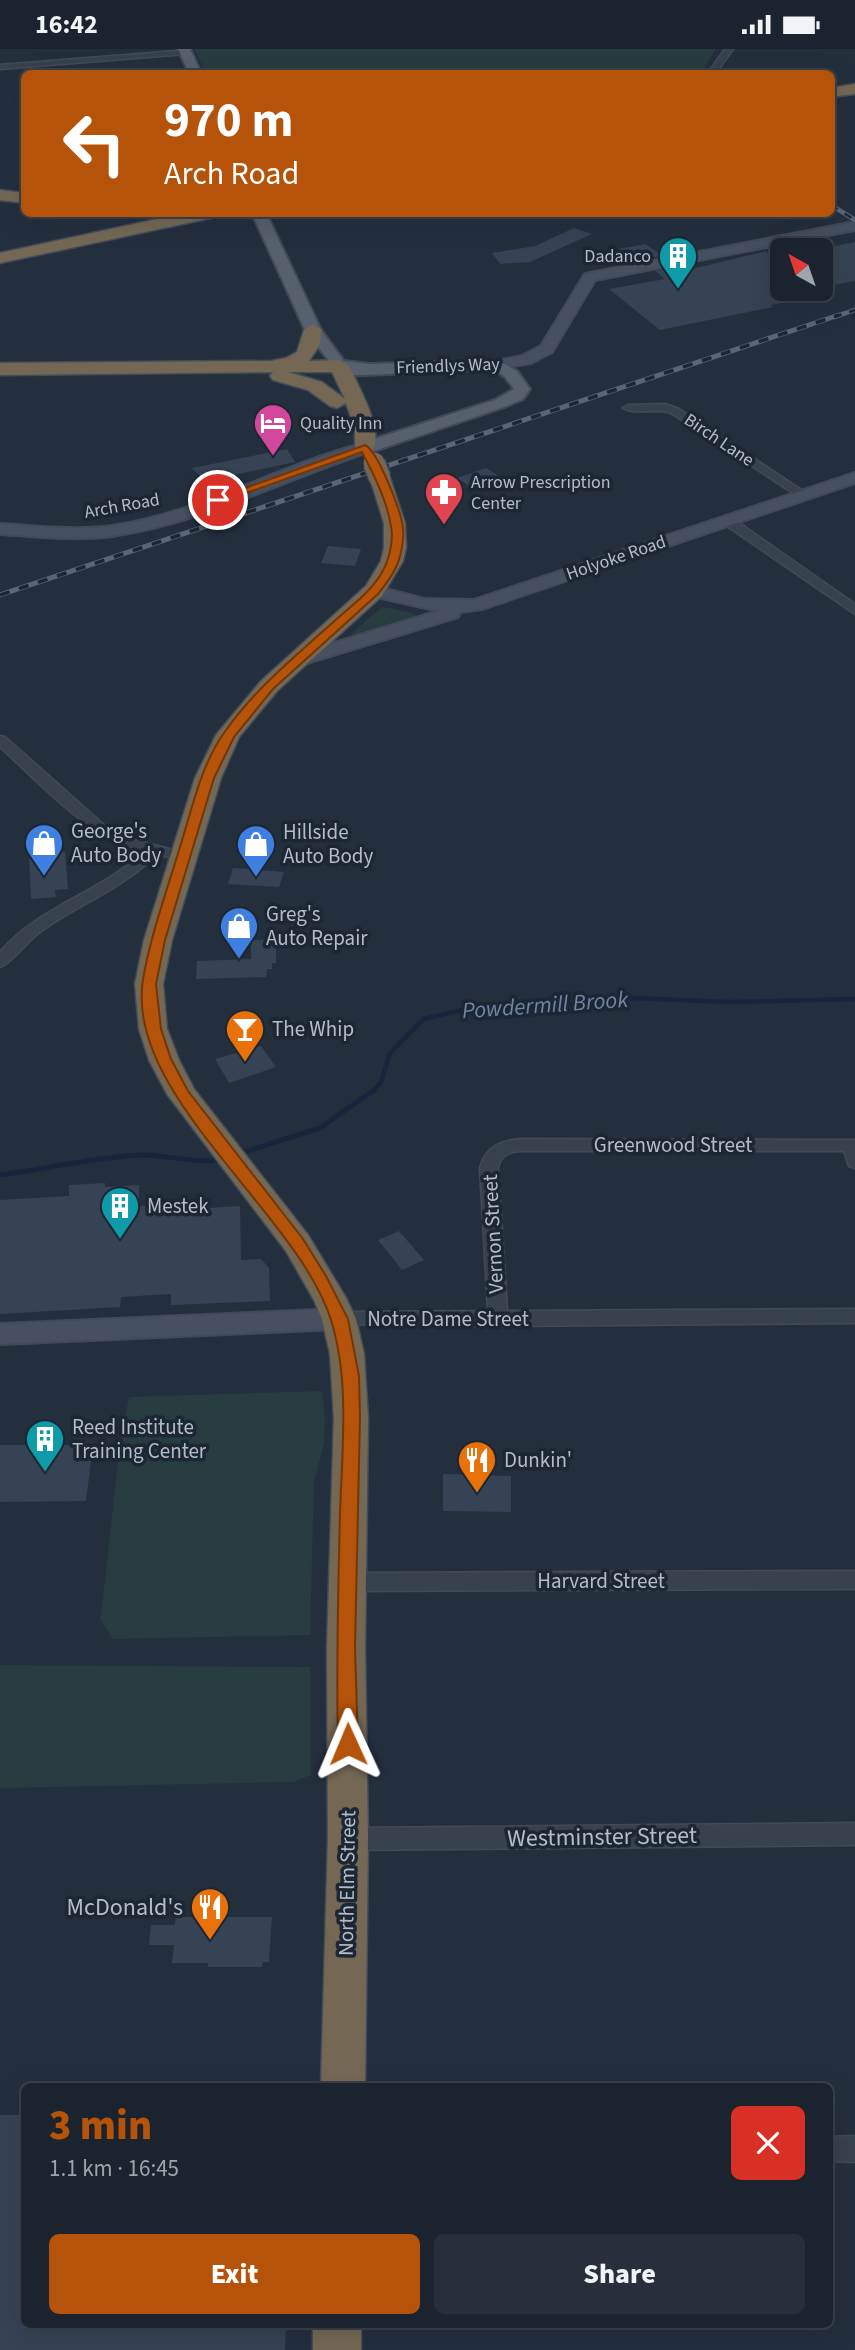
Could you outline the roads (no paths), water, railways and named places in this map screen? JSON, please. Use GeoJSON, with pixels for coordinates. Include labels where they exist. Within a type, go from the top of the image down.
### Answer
{"type":"FeatureCollection","features":[{"type":"Feature","properties":{"kind":"highway"},"geometry":{"type":"LineString","coordinates":[[835,85],[855,82]]}},
{"type":"Feature","properties":{"kind":"highway"},"geometry":{"type":"LineString","coordinates":[[835,92],[855,89]]}},
{"type":"Feature","properties":{"kind":"highway"},"geometry":{"type":"LineString","coordinates":[[0,195],[21,198]]}},
{"type":"Feature","properties":{"kind":"highway"},"geometry":{"type":"LineString","coordinates":[[0,243],[135,217]]}},
{"type":"Feature","properties":{"kind":"highway"},"geometry":{"type":"LineString","coordinates":[[0,251],[181,217]]}},
{"type":"Feature","properties":{"kind":"highway"},"geometry":{"type":"LineString","coordinates":[[0,258],[192,217]]}},
{"type":"Feature","properties":{"kind":"highway"},"geometry":{"type":"LineString","coordinates":[[0,376],[52,378],[254,370],[289,364],[300,359],[312,347],[313,330]]}},
{"type":"Feature","properties":{"kind":"highway"},"geometry":{"type":"LineString","coordinates":[[0,369],[331,370]]}},
{"type":"Feature","properties":{"kind":"highway"},"geometry":{"type":"LineString","coordinates":[[254,370],[301,381],[321,389],[337,402]]}},
{"type":"Feature","properties":{"kind":"highway"},"geometry":{"type":"LineString","coordinates":[[331,370],[337,402],[344,419],[373,463]]}},
{"type":"Feature","properties":{"kind":"highway"},"geometry":{"type":"LineString","coordinates":[[331,370],[364,425],[373,463]]}},
{"type":"Feature","properties":{"kind":"highway","name":"North Elm Street"},"geometry":{"type":"LineString","coordinates":[[343,2083],[348,1839],[347,1582],[350,1376],[339,1319],[320,1280],[297,1243],[181,1094],[153,1029],[149,984],[158,940],[208,778],[228,736],[269,686],[374,591],[395,557],[398,528],[373,463]]}},
{"type":"Feature","properties":{"kind":"highway"},"geometry":{"type":"LineString","coordinates":[[337,2328],[337,2350]]}},
{"type":"Feature","properties":{"kind":"main road"},"geometry":{"type":"LineString","coordinates":[[185,51],[194,70]]}},
{"type":"Feature","properties":{"kind":"main road"},"geometry":{"type":"LineString","coordinates":[[261,217],[313,330],[324,347],[331,370]]}},
{"type":"Feature","properties":{"kind":"main road"},"geometry":{"type":"LineString","coordinates":[[373,463],[517,395],[522,389],[518,382],[497,365]]}},
{"type":"Feature","properties":{"kind":"main road","name":"Friendlys Way"},"geometry":{"type":"LineString","coordinates":[[331,370],[497,365]]}},
{"type":"Feature","properties":{"kind":"street"},"geometry":{"type":"LineString","coordinates":[[714,70],[729,49]]}},
{"type":"Feature","properties":{"kind":"street"},"geometry":{"type":"LineString","coordinates":[[0,67],[185,51]]}},
{"type":"Feature","properties":{"kind":"street","name":"Friendlys Way"},"geometry":{"type":"LineString","coordinates":[[497,365],[516,362],[547,349],[590,277],[855,226]]}},
{"type":"Feature","properties":{"kind":"street","name":"Birch Lane"},"geometry":{"type":"LineString","coordinates":[[628,408],[665,407],[675,411],[803,495]]}},
{"type":"Feature","properties":{"kind":"street","name":"Arch Road"},"geometry":{"type":"LineString","coordinates":[[0,529],[77,533],[137,526],[373,463]]}},
{"type":"Feature","properties":{"kind":"street","name":"Holyoke Road"},"geometry":{"type":"LineString","coordinates":[[374,591],[428,606],[457,608],[476,605],[855,478]]}},
{"type":"Feature","properties":{"kind":"street"},"geometry":{"type":"LineString","coordinates":[[728,520],[855,610]]}},
{"type":"Feature","properties":{"kind":"street"},"geometry":{"type":"LineString","coordinates":[[301,659],[476,605]]}},
{"type":"Feature","properties":{"kind":"street"},"geometry":{"type":"LineString","coordinates":[[0,740],[99,828],[128,842],[184,857]]}},
{"type":"Feature","properties":{"kind":"street"},"geometry":{"type":"LineString","coordinates":[[0,962],[19,938],[120,878],[145,860],[154,849]]}},
{"type":"Feature","properties":{"kind":"street","name":"Greenwood Street"},"geometry":{"type":"LineString","coordinates":[[497,1152],[520,1145],[853,1154]]}},
{"type":"Feature","properties":{"kind":"street","name":"Vernon Street"},"geometry":{"type":"LineString","coordinates":[[497,1152],[492,1157],[489,1168],[498,1319]]}},
{"type":"Feature","properties":{"kind":"street","name":"Notre Dame Street"},"geometry":{"type":"LineString","coordinates":[[0,1334],[339,1319],[855,1316]]}},
{"type":"Feature","properties":{"kind":"street","name":"Harvard Street"},"geometry":{"type":"LineString","coordinates":[[347,1582],[855,1580]]}},
{"type":"Feature","properties":{"kind":"street","name":"Westminster Street"},"geometry":{"type":"LineString","coordinates":[[348,1839],[855,1834]]}},
{"type":"Feature","properties":{"kind":"street"},"geometry":{"type":"LineString","coordinates":[[833,2149],[855,2149]]}},
{"type":"Feature","properties":{"kind":"waterway","name":"Powdermill Brook"},"geometry":{"type":"LineString","coordinates":[[373,1092],[381,1082],[390,1053],[424,1019],[482,1005],[568,1005],[635,998],[730,1002],[855,999]]}},
{"type":"Feature","properties":{"kind":"waterway","name":"Powdermill Brook"},"geometry":{"type":"LineString","coordinates":[[238,1154],[320,1128],[374,1090]]}},
{"type":"Feature","properties":{"kind":"waterway","name":"Powdermill Brook"},"geometry":{"type":"LineString","coordinates":[[0,1175],[122,1156],[150,1155],[201,1161],[221,1159]]}},
{"type":"Feature","properties":{"kind":"railway"},"geometry":{"type":"LineString","coordinates":[[835,208],[855,220]]}},
{"type":"Feature","properties":{"kind":"railway"},"geometry":{"type":"LineString","coordinates":[[834,317],[855,310]]}},
{"type":"Feature","properties":{"kind":"railway"},"geometry":{"type":"LineString","coordinates":[[0,595],[839,315]]}},
{"type":"Feature","properties":{"kind":"place","name":"Dadanco"},"geometry":{"type":"Point","coordinates":[678,290]}},
{"type":"Feature","properties":{"kind":"place","name":"Quality Inn"},"geometry":{"type":"Point","coordinates":[273,457]}},
{"type":"Feature","properties":{"kind":"place","name":"Arrow Prescription Center"},"geometry":{"type":"Point","coordinates":[444,526]}},
{"type":"Feature","properties":{"kind":"place","name":"George's Auto Body"},"geometry":{"type":"Point","coordinates":[44,877]}},
{"type":"Feature","properties":{"kind":"place","name":"Hillside Auto Body"},"geometry":{"type":"Point","coordinates":[256,878]}},
{"type":"Feature","properties":{"kind":"place","name":"Greg's Auto Repair"},"geometry":{"type":"Point","coordinates":[239,960]}},
{"type":"Feature","properties":{"kind":"place","name":"The Whip"},"geometry":{"type":"Point","coordinates":[245,1063]}},
{"type":"Feature","properties":{"kind":"place","name":"Mestek"},"geometry":{"type":"Point","coordinates":[120,1240]}},
{"type":"Feature","properties":{"kind":"place","name":"Reed Institute Training Center"},"geometry":{"type":"Point","coordinates":[45,1473]}},
{"type":"Feature","properties":{"kind":"place","name":"Dunkin'"},"geometry":{"type":"Point","coordinates":[477,1494]}},
{"type":"Feature","properties":{"kind":"place","name":"McDonald's"},"geometry":{"type":"Point","coordinates":[210,1941]}}]}
